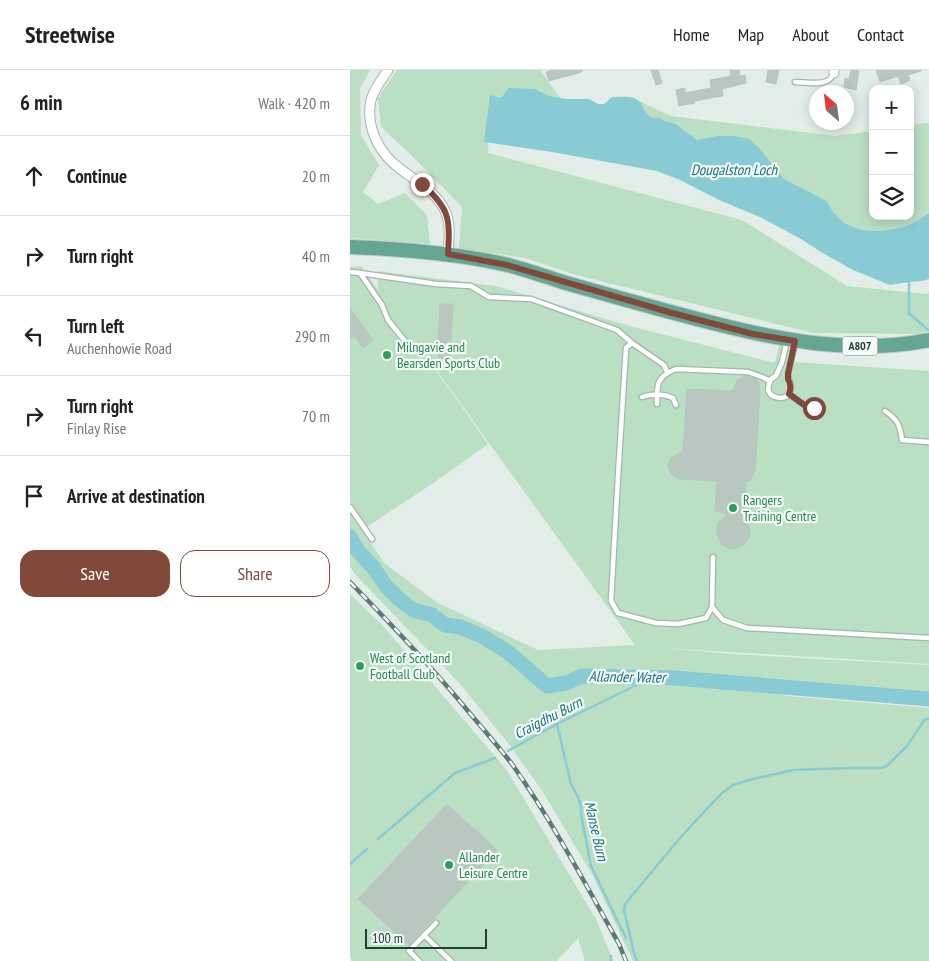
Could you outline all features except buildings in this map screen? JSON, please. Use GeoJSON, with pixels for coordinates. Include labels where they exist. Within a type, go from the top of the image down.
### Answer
{"type":"FeatureCollection","features":[{"type":"Feature","properties":{"kind":"main road","name":"A807"},"geometry":{"type":"LineString","coordinates":[[350,247],[448,254],[507,265],[672,313],[753,334],[791,341],[824,345],[859,346],[892,345],[929,340]]}},
{"type":"Feature","properties":{"kind":"street"},"geometry":{"type":"LineString","coordinates":[[388,70],[371,100],[370,115],[373,134],[381,149],[392,162],[434,195],[443,207],[449,223],[448,254]]}},
{"type":"Feature","properties":{"kind":"lane"},"geometry":{"type":"LineString","coordinates":[[795,82],[826,83],[832,78],[834,71]]}},
{"type":"Feature","properties":{"kind":"lane"},"geometry":{"type":"LineString","coordinates":[[350,272],[436,284],[471,286],[489,297],[531,299],[617,330],[664,365],[668,372]]}},
{"type":"Feature","properties":{"kind":"lane"},"geometry":{"type":"LineString","coordinates":[[360,273],[382,305],[388,320],[404,340]]}},
{"type":"Feature","properties":{"kind":"lane"},"geometry":{"type":"LineString","coordinates":[[791,341],[788,379],[791,385],[789,394],[782,398],[773,396],[768,390],[770,381],[776,376],[791,341]]}},
{"type":"Feature","properties":{"kind":"lane"},"geometry":{"type":"LineString","coordinates":[[632,343],[626,348],[618,476],[612,601],[618,613],[656,623],[678,624],[706,618],[712,607],[713,557]]}},
{"type":"Feature","properties":{"kind":"lane"},"geometry":{"type":"LineString","coordinates":[[657,404],[657,385],[660,378],[676,369],[748,372],[770,381]]}},
{"type":"Feature","properties":{"kind":"lane"},"geometry":{"type":"LineString","coordinates":[[776,376],[788,379]]}},
{"type":"Feature","properties":{"kind":"lane"},"geometry":{"type":"LineString","coordinates":[[642,397],[648,394],[668,395],[673,398],[676,405]]}},
{"type":"Feature","properties":{"kind":"lane"},"geometry":{"type":"LineString","coordinates":[[789,394],[807,407],[814,408]]}},
{"type":"Feature","properties":{"kind":"lane"},"geometry":{"type":"LineString","coordinates":[[885,411],[895,418],[901,428],[902,440],[929,442]]}},
{"type":"Feature","properties":{"kind":"lane"},"geometry":{"type":"LineString","coordinates":[[350,507],[372,539]]}},
{"type":"Feature","properties":{"kind":"lane"},"geometry":{"type":"LineString","coordinates":[[712,607],[723,620],[747,628],[929,638]]}},
{"type":"Feature","properties":{"kind":"lane"},"geometry":{"type":"LineString","coordinates":[[419,961],[409,951],[436,923]]}},
{"type":"Feature","properties":{"kind":"lane"},"geometry":{"type":"LineString","coordinates":[[424,935],[451,961]]}},
{"type":"Feature","properties":{"kind":"green space"},"geometry":{"type":"Polygon","coordinates":[[[350,70],[370,70],[360,89],[361,135],[379,165],[363,192],[378,204],[405,193],[427,215],[430,244],[350,238],[350,70]]]}},
{"type":"Feature","properties":{"kind":"green space"},"geometry":{"type":"Polygon","coordinates":[[[397,70],[540,70],[561,99],[490,108],[488,153],[742,220],[847,286],[929,293],[929,331],[920,334],[813,333],[576,275],[525,258],[459,248],[462,207],[381,127],[378,98],[397,70]]]}},
{"type":"Feature","properties":{"kind":"green space"},"geometry":{"type":"Polygon","coordinates":[[[639,101],[671,116],[835,136],[869,132],[869,220],[914,220],[914,125],[929,123],[929,213],[904,227],[883,231],[863,230],[844,223],[833,212],[827,201],[784,179],[750,139],[716,136],[697,140],[676,124],[658,117],[652,118],[639,101]]]}},
{"type":"Feature","properties":{"kind":"green space"},"geometry":{"type":"Polygon","coordinates":[[[361,266],[378,290],[377,271],[496,286],[626,325],[775,363],[779,345],[797,349],[794,362],[929,371],[929,664],[665,648],[732,654],[929,665],[929,704],[736,685],[788,696],[929,708],[929,961],[633,961],[593,876],[543,792],[508,743],[461,685],[354,573],[350,566],[350,267],[361,266]],[[401,321],[488,444],[362,530],[384,563],[438,603],[538,650],[635,645],[401,321]]]}},
{"type":"Feature","properties":{"kind":"green space"},"geometry":{"type":"Polygon","coordinates":[[[350,594],[384,627],[506,769],[597,921],[613,961],[585,961],[578,938],[557,961],[352,961],[350,956],[350,594]]]}},
{"type":"Feature","properties":{"kind":"water","name":"Dougalston Loch"},"geometry":{"type":"Polygon","coordinates":[[[509,88],[535,89],[549,96],[566,99],[589,99],[598,104],[604,104],[612,97],[633,98],[639,101],[646,113],[652,118],[658,117],[676,124],[697,140],[716,136],[734,136],[750,139],[784,179],[827,201],[833,212],[844,223],[862,230],[883,231],[904,227],[929,213],[929,279],[890,285],[853,270],[762,218],[657,171],[484,142],[490,95],[501,98],[509,88]]]}},
{"type":"Feature","properties":{"kind":"waterway"},"geometry":{"type":"LineString","coordinates":[[909,282],[909,313],[928,330]]}},
{"type":"Feature","properties":{"kind":"waterway","name":"Allander Water"},"geometry":{"type":"LineString","coordinates":[[350,537],[358,551],[373,567],[386,586],[413,610],[432,615],[445,625],[460,627],[482,636],[508,652],[547,686],[566,683],[582,676],[675,678],[929,699]]}},
{"type":"Feature","properties":{"kind":"waterway","name":"Craigdhu Burn"},"geometry":{"type":"LineString","coordinates":[[508,751],[557,724],[651,678]]}},
{"type":"Feature","properties":{"kind":"waterway"},"geometry":{"type":"LineString","coordinates":[[637,961],[624,910],[625,904],[680,838],[722,793],[733,785],[793,770],[881,768],[887,766],[907,746],[925,719],[929,719]]}},
{"type":"Feature","properties":{"kind":"waterway","name":"Manse Burn"},"geometry":{"type":"LineString","coordinates":[[557,724],[571,784],[581,806],[591,866],[626,938]]}},
{"type":"Feature","properties":{"kind":"waterway","name":"Craigdhu Burn"},"geometry":{"type":"LineString","coordinates":[[378,839],[455,773],[495,758]]}},
{"type":"Feature","properties":{"kind":"waterway","name":"Craigdhu Burn"},"geometry":{"type":"LineString","coordinates":[[350,864],[367,849]]}},
{"type":"Feature","properties":{"kind":"waterway","name":"Manse Burn"},"geometry":{"type":"LineString","coordinates":[[611,956],[611,961]]}},
{"type":"Feature","properties":{"kind":"railway"},"geometry":{"type":"LineString","coordinates":[[350,582],[440,678],[512,764],[568,852],[619,944],[626,961]]}},
{"type":"Feature","properties":{"kind":"place","name":"Milngavie and Bearsden Sports Club"},"geometry":{"type":"Point","coordinates":[387,355]}},
{"type":"Feature","properties":{"kind":"place","name":"Rangers Training Centre"},"geometry":{"type":"Point","coordinates":[733,508]}},
{"type":"Feature","properties":{"kind":"place","name":"West of Scotland Football Club"},"geometry":{"type":"Point","coordinates":[360,666]}},
{"type":"Feature","properties":{"kind":"place","name":"Allander Leisure Centre"},"geometry":{"type":"Point","coordinates":[449,865]}},
{"type":"Feature","properties":{"kind":"route"},"geometry":{"type":"LineString","coordinates":[[422,184],[443,207],[449,223],[448,254],[507,265],[672,313],[753,334],[795,341],[788,374],[791,385],[789,394],[807,407],[814,408]]}}]}
